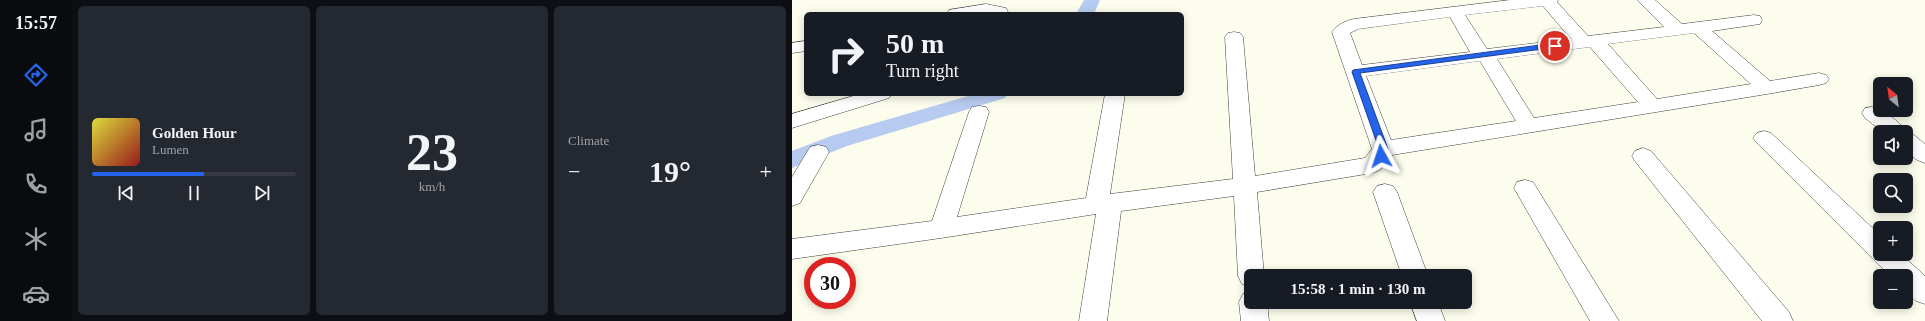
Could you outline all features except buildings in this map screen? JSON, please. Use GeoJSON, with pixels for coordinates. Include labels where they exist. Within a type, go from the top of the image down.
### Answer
{"type":"FeatureCollection","features":[{"type":"Feature","properties":{"kind":"street"},"geometry":{"type":"LineString","coordinates":[[1547,0],[1653,106]]}},
{"type":"Feature","properties":{"kind":"street"},"geometry":{"type":"LineString","coordinates":[[792,249],[940,229],[1104,204],[1244,186],[1372,165],[1381,156],[1383,149],[1341,32],[1345,28],[1354,24],[1550,0]]}},
{"type":"Feature","properties":{"kind":"street"},"geometry":{"type":"LineString","coordinates":[[1645,0],[1678,30]]}},
{"type":"Feature","properties":{"kind":"street"},"geometry":{"type":"LineString","coordinates":[[970,12],[986,10],[1000,12]]}},
{"type":"Feature","properties":{"kind":"street"},"geometry":{"type":"LineString","coordinates":[[1455,12],[1529,126]]}},
{"type":"Feature","properties":{"kind":"street"},"geometry":{"type":"LineString","coordinates":[[1355,72],[1754,20]]}},
{"type":"Feature","properties":{"kind":"street"},"geometry":{"type":"LineString","coordinates":[[1698,27],[1767,88]]}},
{"type":"Feature","properties":{"kind":"street"},"geometry":{"type":"LineString","coordinates":[[1234,37],[1250,269]]}},
{"type":"Feature","properties":{"kind":"street"},"geometry":{"type":"LineString","coordinates":[[792,48],[804,46]]}},
{"type":"Feature","properties":{"kind":"street"},"geometry":{"type":"LineString","coordinates":[[1383,149],[1819,80]]}},
{"type":"Feature","properties":{"kind":"street"},"geometry":{"type":"LineString","coordinates":[[792,121],[875,96]]}},
{"type":"Feature","properties":{"kind":"street"},"geometry":{"type":"LineString","coordinates":[[1092,321],[1115,96]]}},
{"type":"Feature","properties":{"kind":"street"},"geometry":{"type":"LineString","coordinates":[[940,229],[979,112]]}},
{"type":"Feature","properties":{"kind":"street"},"geometry":{"type":"LineString","coordinates":[[1872,113],[1887,125]]}},
{"type":"Feature","properties":{"kind":"street"},"geometry":{"type":"LineString","coordinates":[[1764,138],[1873,243]]}},
{"type":"Feature","properties":{"kind":"street"},"geometry":{"type":"LineString","coordinates":[[1913,145],[1925,154]]}},
{"type":"Feature","properties":{"kind":"street"},"geometry":{"type":"LineString","coordinates":[[792,197],[818,152]]}},
{"type":"Feature","properties":{"kind":"street"},"geometry":{"type":"LineString","coordinates":[[1643,156],[1779,321]]}},
{"type":"Feature","properties":{"kind":"street"},"geometry":{"type":"LineString","coordinates":[[1525,188],[1605,321]]}},
{"type":"Feature","properties":{"kind":"street"},"geometry":{"type":"LineString","coordinates":[[1385,192],[1412,269]]}},
{"type":"Feature","properties":{"kind":"street"},"geometry":{"type":"LineString","coordinates":[[1891,261],[1925,293]]}},
{"type":"Feature","properties":{"kind":"street"},"geometry":{"type":"LineString","coordinates":[[1254,309],[1255,321]]}},
{"type":"Feature","properties":{"kind":"street"},"geometry":{"type":"LineString","coordinates":[[1427,309],[1431,321]]}},
{"type":"Feature","properties":{"kind":"waterway"},"geometry":{"type":"LineString","coordinates":[[1086,12],[1092,0]]}},
{"type":"Feature","properties":{"kind":"waterway"},"geometry":{"type":"LineString","coordinates":[[792,160],[839,141],[991,96]]}},
{"type":"Feature","properties":{"kind":"route"},"geometry":{"type":"LineString","coordinates":[[1381,156],[1383,149],[1355,72],[1555,46]]}}]}
